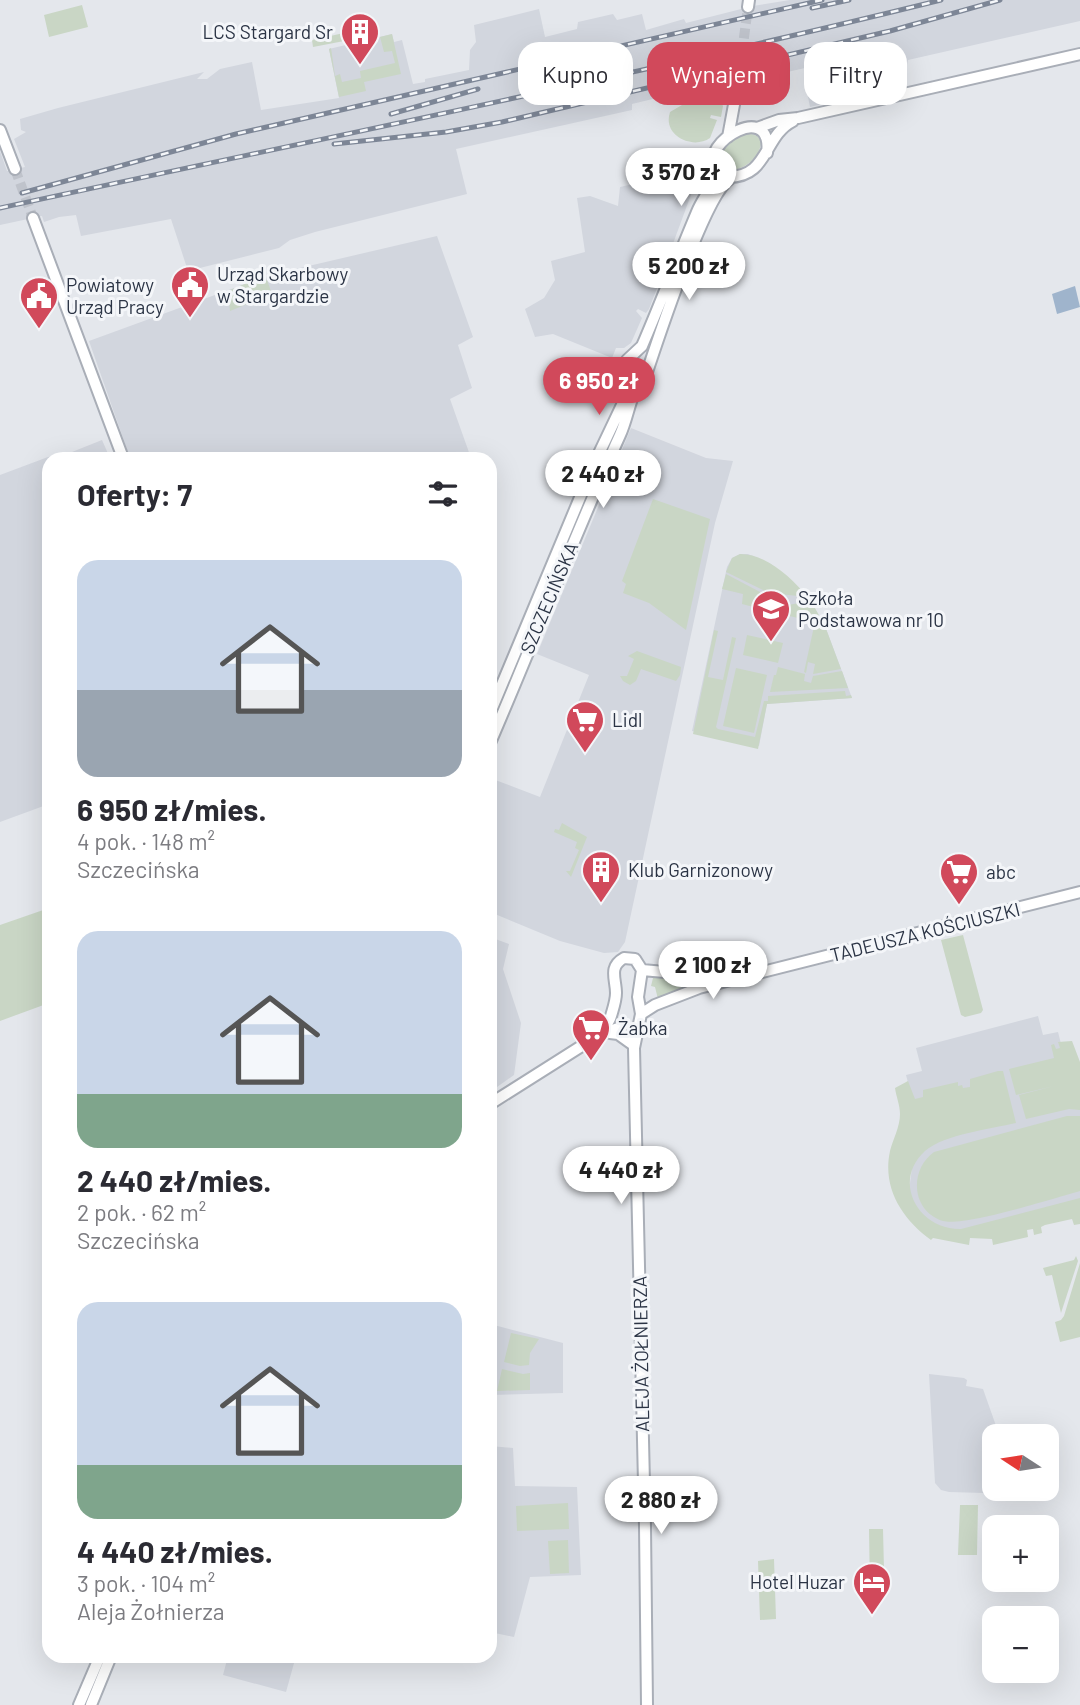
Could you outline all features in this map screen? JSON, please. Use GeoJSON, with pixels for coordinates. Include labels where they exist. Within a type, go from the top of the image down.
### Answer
{"type":"FeatureCollection","features":[{"type":"Feature","properties":{"kind":"street"},"geometry":{"type":"LineString","coordinates":[[728,136],[779,120],[799,118],[1080,54]]}},
{"type":"Feature","properties":{"kind":"street"},"geometry":{"type":"LineString","coordinates":[[736,105],[728,136],[713,155],[712,184],[698,210],[642,346],[630,356],[625,365],[629,374],[635,378],[642,377],[647,372],[702,222],[721,187],[731,178],[752,170],[767,153],[777,132],[799,118]]}},
{"type":"Feature","properties":{"kind":"street"},"geometry":{"type":"LineString","coordinates":[[736,105],[742,121],[764,134],[767,153]]}},
{"type":"Feature","properties":{"kind":"street"},"geometry":{"type":"LineString","coordinates":[[0,130],[15,169]]}},
{"type":"Feature","properties":{"kind":"street"},"geometry":{"type":"LineString","coordinates":[[714,171],[722,177],[731,178]]}},
{"type":"Feature","properties":{"kind":"street"},"geometry":{"type":"LineString","coordinates":[[33,218],[121,452]]}},
{"type":"Feature","properties":{"kind":"street"},"geometry":{"type":"LineString","coordinates":[[635,354],[643,356],[649,365]]}},
{"type":"Feature","properties":{"kind":"street","name":"SZCZECIŃSKA"},"geometry":{"type":"LineString","coordinates":[[497,696],[594,464],[622,405],[629,374]]}},
{"type":"Feature","properties":{"kind":"street","name":"SZCZECIŃSKA"},"geometry":{"type":"LineString","coordinates":[[497,726],[593,492],[625,424],[642,377]]}},
{"type":"Feature","properties":{"kind":"street","name":"TADEUSZA KOŚCIUSZKI"},"geometry":{"type":"LineString","coordinates":[[623,1027],[635,1025],[640,1017],[681,994],[1080,892]]}},
{"type":"Feature","properties":{"kind":"street","name":"TADEUSZA KOŚCIUSZKI"},"geometry":{"type":"LineString","coordinates":[[611,1015],[616,991],[613,973],[618,961],[624,958],[635,959],[642,970],[676,973],[769,970]]}},
{"type":"Feature","properties":{"kind":"street","name":"ALEJA ŻOŁNIERZA"},"geometry":{"type":"LineString","coordinates":[[642,970],[638,997],[640,1017],[633,1045],[647,1705]]}},
{"type":"Feature","properties":{"kind":"street"},"geometry":{"type":"LineString","coordinates":[[605,1034],[611,1015]]}},
{"type":"Feature","properties":{"kind":"street","name":"ALEJA ŻOŁNIERZA"},"geometry":{"type":"LineString","coordinates":[[611,1015],[613,1020],[623,1027],[633,1045]]}},
{"type":"Feature","properties":{"kind":"street"},"geometry":{"type":"LineString","coordinates":[[497,1100],[605,1034],[623,1027]]}},
{"type":"Feature","properties":{"kind":"street"},"geometry":{"type":"LineString","coordinates":[[605,1034],[618,1034],[633,1045]]}},
{"type":"Feature","properties":{"kind":"street"},"geometry":{"type":"LineString","coordinates":[[79,1705],[97,1663]]}},
{"type":"Feature","properties":{"kind":"street"},"geometry":{"type":"LineString","coordinates":[[91,1705],[108,1663]]}},
{"type":"Feature","properties":{"kind":"shaded area"},"geometry":{"type":"Polygon","coordinates":[[[790,0],[1080,0],[1080,21],[908,60],[907,65],[907,42],[804,42],[804,68],[790,71],[790,42],[647,42],[647,100],[633,104],[633,42],[518,42],[518,105],[632,105],[632,110],[456,149],[467,194],[315,232],[290,240],[279,248],[188,271],[171,219],[81,236],[76,215],[44,222],[42,216],[0,225],[0,151],[7,171],[25,167],[14,139],[26,132],[21,130],[20,119],[204,72],[197,79],[207,79],[220,69],[252,62],[261,110],[339,98],[329,49],[392,34],[394,42],[402,40],[413,84],[425,82],[425,79],[469,70],[470,50],[476,42],[474,25],[539,9],[545,37],[577,29],[578,22],[613,14],[617,20],[642,14],[646,30],[684,19],[686,23],[753,6],[790,0]]]}},
{"type":"Feature","properties":{"kind":"shaded area"},"geometry":{"type":"Polygon","coordinates":[[[682,173],[681,181],[695,184],[666,256],[669,256],[649,309],[646,313],[638,309],[636,311],[642,318],[631,343],[624,348],[616,348],[612,358],[553,334],[535,337],[525,309],[544,298],[555,280],[551,261],[585,252],[577,198],[590,196],[618,206],[620,187],[682,173]]]}},
{"type":"Feature","properties":{"kind":"shaded area"},"geometry":{"type":"Polygon","coordinates":[[[437,236],[473,337],[458,345],[472,388],[450,399],[469,452],[128,452],[89,341],[270,275],[437,236]]]}},
{"type":"Feature","properties":{"kind":"shaded area"},"geometry":{"type":"Polygon","coordinates":[[[631,428],[706,458],[733,461],[715,523],[625,942],[618,952],[604,953],[560,941],[497,915],[497,781],[540,797],[589,675],[537,654],[631,428]]]}},
{"type":"Feature","properties":{"kind":"shaded area"},"geometry":{"type":"Polygon","coordinates":[[[102,440],[107,452],[72,452],[102,440]]]}},
{"type":"Feature","properties":{"kind":"shaded area"},"geometry":{"type":"Polygon","coordinates":[[[42,459],[42,807],[0,822],[0,475],[42,459]]]}},
{"type":"Feature","properties":{"kind":"shaded area","name":"Szkoła Podstawowa nr 10"},"geometry":{"type":"Polygon","coordinates":[[[748,554],[771,564],[808,597],[825,626],[852,698],[767,704],[759,746],[692,731],[727,567],[732,558],[748,554]]]}},
{"type":"Feature","properties":{"kind":"shaded area"},"geometry":{"type":"Polygon","coordinates":[[[497,940],[509,944],[503,969],[521,1023],[514,1075],[497,1087],[497,940]]]}},
{"type":"Feature","properties":{"kind":"shaded area"},"geometry":{"type":"Polygon","coordinates":[[[1038,1016],[1043,1035],[1058,1032],[1071,1083],[1080,1086],[1080,1205],[944,1236],[907,1206],[918,1121],[906,1075],[922,1071],[916,1048],[1038,1016]]]}},
{"type":"Feature","properties":{"kind":"shaded area"},"geometry":{"type":"Polygon","coordinates":[[[497,1326],[563,1343],[563,1393],[497,1395],[497,1326]]]}},
{"type":"Feature","properties":{"kind":"shaded area"},"geometry":{"type":"Polygon","coordinates":[[[929,1374],[964,1378],[967,1380],[966,1386],[983,1389],[995,1424],[982,1424],[982,1493],[949,1492],[941,1490],[935,1483],[929,1374]]]}},
{"type":"Feature","properties":{"kind":"shaded area"},"geometry":{"type":"Polygon","coordinates":[[[497,1447],[513,1448],[515,1486],[577,1487],[581,1575],[530,1577],[514,1637],[497,1633],[497,1447]]]}},
{"type":"Feature","properties":{"kind":"shaded area"},"geometry":{"type":"Polygon","coordinates":[[[226,1663],[294,1663],[286,1692],[223,1675],[226,1663]]]}},
{"type":"Feature","properties":{"kind":"green space"},"geometry":{"type":"Polygon","coordinates":[[[82,5],[88,27],[49,37],[44,15],[82,5]]]}},
{"type":"Feature","properties":{"kind":"green space"},"geometry":{"type":"Polygon","coordinates":[[[362,26],[367,28],[370,36],[313,47],[312,40],[362,29],[362,26]]]}},
{"type":"Feature","properties":{"kind":"green space"},"geometry":{"type":"Polygon","coordinates":[[[392,34],[401,74],[364,82],[366,91],[339,97],[329,49],[331,48],[335,76],[340,74],[342,82],[361,78],[360,71],[395,63],[392,51],[384,52],[380,37],[392,34]]]}},
{"type":"Feature","properties":{"kind":"green space"},"geometry":{"type":"Polygon","coordinates":[[[682,105],[723,106],[721,117],[711,115],[710,118],[717,120],[710,138],[695,142],[681,138],[670,128],[670,112],[682,105]]]}},
{"type":"Feature","properties":{"kind":"green space"},"geometry":{"type":"Polygon","coordinates":[[[749,133],[761,141],[753,160],[734,170],[721,169],[717,160],[726,146],[749,133]]]}},
{"type":"Feature","properties":{"kind":"green space"},"geometry":{"type":"Polygon","coordinates":[[[259,278],[267,280],[272,294],[230,311],[228,291],[259,278]]]}},
{"type":"Feature","properties":{"kind":"green space"},"geometry":{"type":"Polygon","coordinates":[[[653,499],[710,519],[686,630],[649,603],[623,593],[626,584],[622,581],[653,499]]]}},
{"type":"Feature","properties":{"kind":"green space"},"geometry":{"type":"Polygon","coordinates":[[[740,554],[760,558],[769,563],[786,575],[808,597],[769,593],[726,572],[732,558],[740,554]]]}},
{"type":"Feature","properties":{"kind":"green space"},"geometry":{"type":"Polygon","coordinates":[[[726,574],[760,592],[766,599],[765,606],[774,608],[773,612],[742,604],[743,594],[722,589],[726,574]]]}},
{"type":"Feature","properties":{"kind":"green space"},"geometry":{"type":"Polygon","coordinates":[[[811,601],[825,626],[841,669],[813,674],[815,664],[808,662],[806,673],[804,672],[815,622],[781,614],[782,606],[811,601]]]}},
{"type":"Feature","properties":{"kind":"green space"},"geometry":{"type":"Polygon","coordinates":[[[714,630],[718,631],[708,677],[723,680],[732,637],[736,638],[716,727],[718,729],[755,737],[764,701],[768,701],[768,696],[845,691],[846,696],[851,695],[852,698],[767,704],[758,749],[693,734],[714,630]]]}},
{"type":"Feature","properties":{"kind":"green space"},"geometry":{"type":"Polygon","coordinates":[[[747,635],[783,643],[778,663],[743,655],[747,635]]]}},
{"type":"Feature","properties":{"kind":"green space"},"geometry":{"type":"Polygon","coordinates":[[[637,651],[681,667],[680,675],[676,681],[641,669],[636,681],[630,685],[620,676],[627,676],[634,659],[628,656],[637,651]]]}},
{"type":"Feature","properties":{"kind":"green space"},"geometry":{"type":"Polygon","coordinates":[[[778,667],[805,674],[804,681],[811,683],[813,676],[842,671],[848,688],[770,692],[778,667]]]}},
{"type":"Feature","properties":{"kind":"green space"},"geometry":{"type":"Polygon","coordinates":[[[736,668],[767,675],[754,733],[723,726],[736,668]]]}},
{"type":"Feature","properties":{"kind":"green space"},"geometry":{"type":"Polygon","coordinates":[[[562,823],[587,837],[571,877],[566,871],[570,871],[579,850],[575,848],[577,842],[554,832],[555,829],[559,830],[562,823]]]}},
{"type":"Feature","properties":{"kind":"green space"},"geometry":{"type":"Polygon","coordinates":[[[42,910],[42,1006],[0,1021],[0,925],[42,910]]]}},
{"type":"Feature","properties":{"kind":"green space"},"geometry":{"type":"Polygon","coordinates":[[[963,935],[983,1010],[965,1017],[961,1015],[941,940],[963,935]]]}},
{"type":"Feature","properties":{"kind":"green space"},"geometry":{"type":"Polygon","coordinates":[[[656,975],[706,977],[707,981],[658,999],[655,987],[651,986],[656,975]]]}},
{"type":"Feature","properties":{"kind":"green space"},"geometry":{"type":"Polygon","coordinates":[[[1072,1041],[1080,1062],[1080,1110],[1069,1109],[1026,1119],[1019,1095],[1054,1086],[1016,1095],[1009,1069],[1054,1058],[1051,1045],[1054,1044],[1056,1049],[1060,1048],[1058,1042],[1072,1041]]]}},
{"type":"Feature","properties":{"kind":"green space"},"geometry":{"type":"Polygon","coordinates":[[[1003,1071],[1016,1123],[956,1136],[925,1151],[915,1163],[910,1176],[910,1190],[914,1202],[933,1222],[961,1229],[1080,1198],[1080,1224],[1074,1225],[1072,1219],[1045,1225],[1041,1227],[1042,1233],[1034,1235],[1033,1229],[1027,1230],[1028,1237],[993,1245],[992,1239],[970,1238],[969,1245],[933,1238],[931,1240],[903,1212],[889,1178],[890,1151],[900,1114],[895,1088],[908,1081],[915,1099],[923,1097],[923,1090],[958,1082],[958,1086],[970,1087],[970,1079],[1003,1071]]]}},
{"type":"Feature","properties":{"kind":"green space"},"geometry":{"type":"Polygon","coordinates":[[[1067,1116],[1080,1116],[1080,1191],[1010,1211],[954,1222],[932,1216],[919,1200],[917,1179],[920,1169],[934,1152],[1067,1116]]]}},
{"type":"Feature","properties":{"kind":"green space"},"geometry":{"type":"Polygon","coordinates":[[[1076,1256],[1078,1261],[1061,1313],[1052,1275],[1046,1276],[1043,1268],[1074,1260],[1076,1256]]]}},
{"type":"Feature","properties":{"kind":"green space"},"geometry":{"type":"Polygon","coordinates":[[[1080,1263],[1080,1337],[1060,1342],[1055,1322],[1064,1316],[1080,1263]]]}},
{"type":"Feature","properties":{"kind":"green space"},"geometry":{"type":"Polygon","coordinates":[[[511,1333],[539,1339],[530,1353],[529,1365],[504,1362],[511,1333]]]}},
{"type":"Feature","properties":{"kind":"green space"},"geometry":{"type":"Polygon","coordinates":[[[502,1369],[530,1373],[530,1390],[497,1391],[502,1369]]]}},
{"type":"Feature","properties":{"kind":"green space"},"geometry":{"type":"Polygon","coordinates":[[[568,1503],[569,1529],[517,1531],[516,1506],[568,1503]]]}},
{"type":"Feature","properties":{"kind":"green space"},"geometry":{"type":"Polygon","coordinates":[[[960,1505],[978,1505],[977,1555],[958,1555],[960,1505]]]}},
{"type":"Feature","properties":{"kind":"green space"},"geometry":{"type":"Polygon","coordinates":[[[869,1529],[883,1529],[884,1570],[881,1570],[881,1574],[884,1574],[884,1591],[870,1592],[869,1529]]]}},
{"type":"Feature","properties":{"kind":"green space"},"geometry":{"type":"Polygon","coordinates":[[[568,1540],[569,1573],[550,1574],[548,1541],[568,1540]]]}},
{"type":"Feature","properties":{"kind":"green space"},"geometry":{"type":"Polygon","coordinates":[[[774,1559],[776,1619],[760,1620],[758,1561],[774,1559]]]}},
{"type":"Feature","properties":{"kind":"water"},"geometry":{"type":"Polygon","coordinates":[[[1075,286],[1080,307],[1057,314],[1052,294],[1075,286]]]}},
{"type":"Feature","properties":{"kind":"tunnel"},"geometry":{"type":"LineString","coordinates":[[743,42],[748,7]]}},
{"type":"Feature","properties":{"kind":"tunnel"},"geometry":{"type":"LineString","coordinates":[[15,169],[33,218]]}},
{"type":"Feature","properties":{"kind":"railway"},"geometry":{"type":"LineString","coordinates":[[22,193],[236,134],[822,0]]}},
{"type":"Feature","properties":{"kind":"railway"},"geometry":{"type":"LineString","coordinates":[[812,8],[849,0]]}},
{"type":"Feature","properties":{"kind":"railway"},"geometry":{"type":"LineString","coordinates":[[0,208],[589,82],[941,0]]}},
{"type":"Feature","properties":{"kind":"railway"},"geometry":{"type":"LineString","coordinates":[[334,144],[446,132],[502,122],[890,31],[1000,0]]}},
{"type":"Feature","properties":{"kind":"railway"},"geometry":{"type":"LineString","coordinates":[[391,114],[478,89]]}},
{"type":"Feature","properties":{"kind":"place","name":"LCS Stargard Sr"},"geometry":{"type":"Point","coordinates":[360,66]}},
{"type":"Feature","properties":{"kind":"place","name":"Urząd Skarbowy w Stargardzie"},"geometry":{"type":"Point","coordinates":[190,319]}},
{"type":"Feature","properties":{"kind":"place","name":"Powiatowy Urząd Pracy"},"geometry":{"type":"Point","coordinates":[39,330]}},
{"type":"Feature","properties":{"kind":"place","name":"Szkoła Podstawowa nr 10"},"geometry":{"type":"Point","coordinates":[771,643]}},
{"type":"Feature","properties":{"kind":"place","name":"Lidl"},"geometry":{"type":"Point","coordinates":[585,754]}},
{"type":"Feature","properties":{"kind":"place","name":"Klub Garnizonowy"},"geometry":{"type":"Point","coordinates":[601,904]}},
{"type":"Feature","properties":{"kind":"place","name":"abc"},"geometry":{"type":"Point","coordinates":[959,906]}},
{"type":"Feature","properties":{"kind":"place","name":"Żabka"},"geometry":{"type":"Point","coordinates":[591,1062]}},
{"type":"Feature","properties":{"kind":"place","name":"Hotel Huzar"},"geometry":{"type":"Point","coordinates":[872,1616]}}]}
